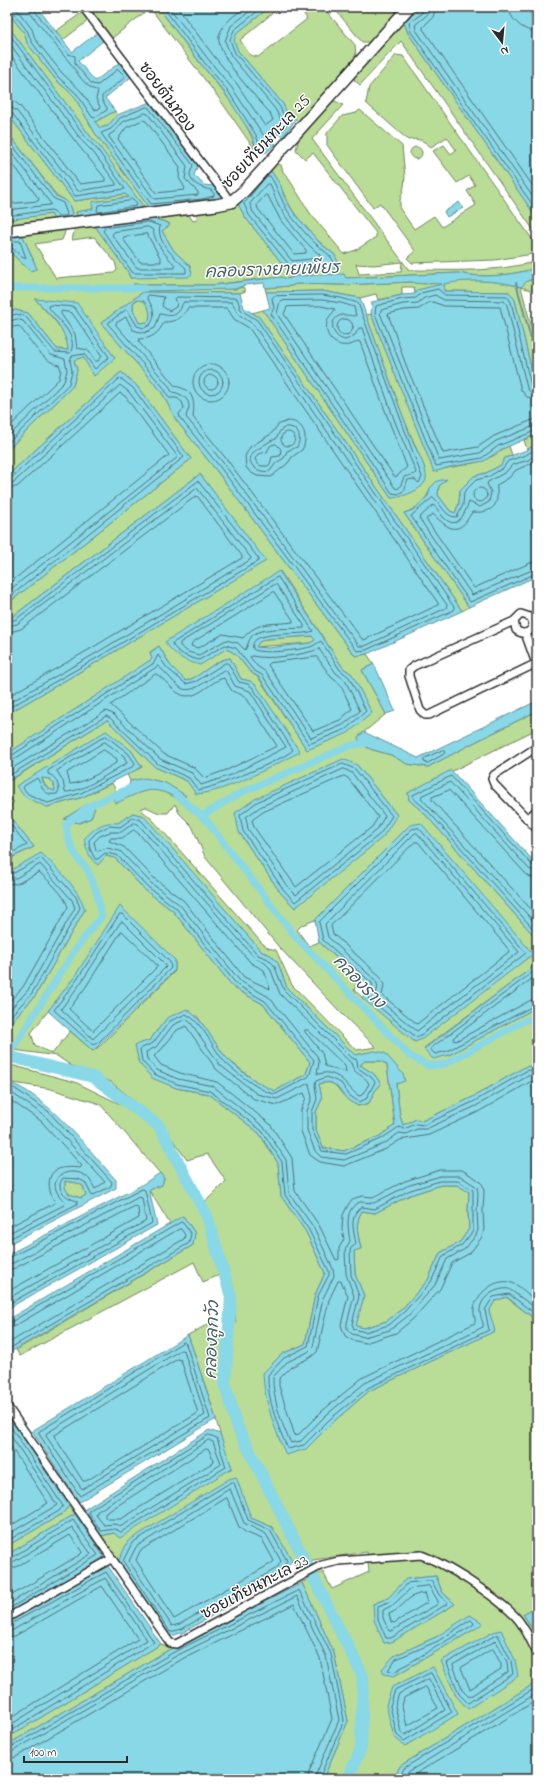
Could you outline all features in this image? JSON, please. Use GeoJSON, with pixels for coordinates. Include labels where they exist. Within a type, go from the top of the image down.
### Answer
{"type":"FeatureCollection","features":[{"type":"Feature","properties":{"kind":"street","name":"ซอยต้นทอง"},"geometry":{"type":"LineString","coordinates":[[83,7],[231,202]]}},
{"type":"Feature","properties":{"kind":"street","name":"ซอยเทียนทะเล 25"},"geometry":{"type":"LineString","coordinates":[[7,231],[231,202],[244,191],[409,7]]}},
{"type":"Feature","properties":{"kind":"street"},"geometry":{"type":"LineString","coordinates":[[524,634],[532,628],[534,615],[521,614],[514,621],[414,666],[409,670],[409,676],[420,710],[425,715],[429,715],[535,662]]}},
{"type":"Feature","properties":{"kind":"street"},"geometry":{"type":"LineString","coordinates":[[514,621],[516,630],[524,634],[535,662],[537,672]]}},
{"type":"Feature","properties":{"kind":"street"},"geometry":{"type":"LineString","coordinates":[[537,747],[494,775],[492,779],[494,784],[537,829]]}},
{"type":"Feature","properties":{"kind":"street"},"geometry":{"type":"LineString","coordinates":[[527,819],[537,810]]}},
{"type":"Feature","properties":{"kind":"street"},"geometry":{"type":"LineString","coordinates":[[7,1406],[111,1559],[7,1618]]}},
{"type":"Feature","properties":{"kind":"street","name":"ซอยเทียนทะเล 23"},"geometry":{"type":"LineString","coordinates":[[111,1559],[166,1640],[174,1644],[322,1565],[340,1561],[421,1555],[430,1558],[466,1579],[515,1616],[523,1626],[537,1653]]}},
{"type":"Feature","properties":{"kind":"green space"},"geometry":{"type":"Polygon","coordinates":[[[87,7],[158,7],[233,105],[253,140],[257,153],[218,97],[150,8],[111,39],[87,7]]]}},
{"type":"Feature","properties":{"kind":"green space"},"geometry":{"type":"Polygon","coordinates":[[[270,7],[280,7],[240,40],[250,55],[258,57],[307,19],[304,14],[313,8],[321,7],[328,13],[355,45],[356,55],[322,99],[300,123],[287,113],[283,104],[238,51],[233,40],[237,33],[270,7]]]}},
{"type":"Feature","properties":{"kind":"green space"},"geometry":{"type":"Polygon","coordinates":[[[333,7],[402,7],[370,42],[362,42],[333,7]]]}},
{"type":"Feature","properties":{"kind":"green space"},"geometry":{"type":"Polygon","coordinates":[[[413,7],[422,7],[404,22],[408,33],[537,218],[537,235],[401,41],[360,85],[354,80],[355,73],[413,7]]]}},
{"type":"Feature","properties":{"kind":"green space"},"geometry":{"type":"Polygon","coordinates":[[[7,11],[25,34],[27,43],[56,80],[74,96],[95,133],[150,209],[145,209],[7,25],[7,11]]]}},
{"type":"Feature","properties":{"kind":"green space"},"geometry":{"type":"Polygon","coordinates":[[[83,12],[89,20],[63,40],[56,31],[83,12]]]}},
{"type":"Feature","properties":{"kind":"green space"},"geometry":{"type":"Polygon","coordinates":[[[396,55],[403,56],[537,246],[537,251],[533,254],[495,260],[412,263],[407,258],[415,251],[380,203],[373,208],[327,145],[327,133],[342,116],[356,113],[360,110],[402,146],[405,177],[400,200],[400,209],[414,229],[434,216],[442,227],[476,205],[467,191],[475,185],[469,176],[457,183],[433,151],[444,145],[451,154],[456,150],[447,137],[431,147],[420,140],[408,140],[366,103],[369,87],[396,55]]]}},
{"type":"Feature","properties":{"kind":"green space"},"geometry":{"type":"Polygon","coordinates":[[[335,101],[343,105],[312,139],[409,270],[490,269],[521,265],[537,261],[537,268],[518,273],[487,276],[458,273],[345,278],[296,276],[287,279],[260,279],[213,285],[134,284],[145,288],[235,289],[243,287],[246,291],[240,293],[143,292],[101,323],[161,391],[176,420],[216,470],[355,656],[367,654],[374,664],[362,670],[386,714],[358,737],[370,749],[391,755],[407,764],[428,767],[537,711],[537,729],[408,793],[409,800],[424,813],[537,939],[537,964],[424,1048],[449,1055],[537,1007],[537,1065],[525,1067],[471,1098],[422,1121],[417,1119],[403,1125],[400,1116],[396,1084],[403,1074],[383,1054],[373,1052],[355,1055],[287,988],[278,963],[271,955],[262,952],[143,816],[133,813],[118,823],[106,856],[115,858],[145,890],[173,911],[234,988],[263,1004],[310,1062],[306,1074],[275,1091],[262,1086],[226,1058],[197,1016],[167,1018],[150,1040],[176,1088],[209,1094],[259,1133],[278,1163],[281,1196],[306,1232],[325,1273],[315,1295],[305,1344],[282,1354],[306,1449],[332,1423],[369,1391],[494,1331],[489,1311],[495,1301],[506,1297],[531,1316],[537,1327],[537,1606],[523,1614],[537,1636],[537,1682],[400,1766],[394,1779],[323,1779],[348,1721],[334,1653],[302,1583],[323,1572],[332,1589],[369,1572],[367,1552],[313,1560],[297,1569],[272,1527],[251,1518],[118,1562],[100,1536],[115,1533],[232,1468],[188,1335],[214,1321],[222,1338],[236,1322],[229,1271],[203,1282],[194,1262],[20,1356],[16,1350],[193,1245],[195,1233],[183,1216],[170,1224],[149,1190],[162,1185],[164,1178],[100,1104],[51,1089],[7,1082],[7,1064],[75,1082],[128,1108],[157,1131],[197,1206],[208,1199],[226,1181],[207,1154],[187,1160],[160,1122],[111,1082],[70,1065],[57,1056],[7,1049],[7,1026],[35,996],[85,909],[7,866],[7,857],[9,859],[34,847],[7,814],[7,806],[8,807],[14,802],[7,798],[7,776],[11,780],[107,720],[155,767],[187,781],[250,681],[241,679],[230,658],[224,659],[192,679],[186,681],[170,665],[159,646],[150,652],[153,659],[7,754],[7,714],[265,561],[200,474],[12,617],[7,610],[7,604],[191,459],[136,385],[121,372],[7,476],[7,450],[73,386],[77,370],[74,360],[83,357],[115,358],[35,299],[56,322],[67,338],[68,350],[57,349],[28,313],[15,310],[7,314],[7,249],[30,271],[35,264],[23,236],[7,238],[7,234],[63,227],[65,232],[62,240],[35,244],[56,278],[114,273],[117,270],[115,262],[94,237],[72,240],[75,227],[95,226],[128,272],[130,278],[190,266],[174,251],[162,231],[170,224],[150,218],[188,214],[193,221],[197,220],[197,212],[228,208],[238,204],[245,217],[288,271],[317,267],[327,268],[335,255],[302,223],[293,211],[276,178],[269,168],[274,162],[281,165],[283,172],[310,213],[344,254],[356,250],[376,237],[376,233],[313,153],[305,159],[296,150],[299,137],[327,104],[335,101]],[[402,262],[374,265],[356,264],[359,274],[401,272],[402,262]],[[280,571],[226,649],[231,651],[239,658],[249,671],[258,677],[307,750],[352,674],[343,668],[280,571]],[[131,750],[16,786],[48,807],[83,797],[112,783],[116,791],[114,800],[138,792],[150,790],[170,793],[180,800],[186,796],[166,784],[153,780],[146,779],[130,781],[127,774],[142,767],[131,750]],[[357,765],[239,832],[280,892],[295,908],[397,815],[357,765]],[[175,804],[168,813],[159,813],[146,807],[140,809],[152,819],[261,942],[268,948],[276,950],[292,985],[357,1050],[376,1047],[344,1016],[278,946],[205,857],[192,826],[179,813],[175,804]],[[84,806],[64,819],[79,823],[91,818],[94,808],[84,806]],[[410,825],[315,920],[302,925],[297,930],[309,946],[319,942],[359,978],[354,990],[415,1042],[410,825]],[[175,960],[73,979],[31,1033],[35,1045],[52,1054],[70,1031],[93,1051],[101,1045],[175,971],[175,960]],[[436,1576],[407,1579],[388,1598],[373,1604],[384,1643],[392,1641],[455,1604],[442,1592],[436,1576]],[[482,1623],[436,1637],[394,1656],[394,1676],[475,1629],[482,1623]]]}},
{"type":"Feature","properties":{"kind":"green space"},"geometry":{"type":"Polygon","coordinates":[[[115,111],[117,115],[108,126],[100,128],[95,122],[115,111]]]}},
{"type":"Feature","properties":{"kind":"green space"},"geometry":{"type":"Polygon","coordinates":[[[7,113],[74,201],[126,194],[129,197],[92,202],[93,209],[76,212],[78,218],[73,219],[67,202],[57,196],[9,134],[7,113]]]}},
{"type":"Feature","properties":{"kind":"green space"},"geometry":{"type":"Polygon","coordinates":[[[414,147],[418,147],[422,153],[418,159],[414,159],[410,155],[410,151],[414,147]]]}},
{"type":"Feature","properties":{"kind":"green space"},"geometry":{"type":"Polygon","coordinates":[[[51,214],[55,221],[7,228],[7,220],[51,214]]]}},
{"type":"Feature","properties":{"kind":"green space"},"geometry":{"type":"Polygon","coordinates":[[[537,278],[537,288],[531,290],[521,287],[527,281],[537,278]]]}},
{"type":"Feature","properties":{"kind":"green space"},"geometry":{"type":"Polygon","coordinates":[[[460,281],[491,281],[521,287],[537,348],[537,393],[515,300],[509,292],[444,291],[444,284],[415,294],[414,287],[402,287],[402,295],[378,300],[376,294],[360,298],[322,291],[266,292],[265,288],[291,286],[296,284],[342,285],[411,282],[429,284],[460,281]]]}},
{"type":"Feature","properties":{"kind":"green space"},"geometry":{"type":"Polygon","coordinates":[[[137,300],[144,301],[149,308],[150,316],[148,322],[139,323],[133,310],[133,303],[137,300]]]}},
{"type":"Feature","properties":{"kind":"green space"},"geometry":{"type":"Polygon","coordinates":[[[263,310],[391,498],[414,491],[425,469],[404,419],[366,315],[371,314],[434,471],[486,459],[509,446],[512,455],[505,458],[501,465],[486,473],[474,476],[460,490],[459,503],[455,513],[450,511],[438,495],[439,486],[446,480],[430,488],[424,501],[413,509],[404,513],[469,607],[462,611],[259,317],[252,313],[263,310]]]}},
{"type":"Feature","properties":{"kind":"green space"},"geometry":{"type":"Polygon","coordinates":[[[537,434],[537,444],[527,450],[524,440],[537,434]]]}},
{"type":"Feature","properties":{"kind":"green space"},"geometry":{"type":"Polygon","coordinates":[[[313,636],[315,640],[310,643],[255,647],[259,642],[266,639],[313,636]]]}},
{"type":"Feature","properties":{"kind":"green space"},"geometry":{"type":"Polygon","coordinates":[[[42,778],[50,779],[54,784],[55,791],[44,784],[42,778]]]}},
{"type":"Feature","properties":{"kind":"green space"},"geometry":{"type":"Polygon","coordinates":[[[365,1061],[381,1061],[387,1065],[395,1125],[380,1136],[344,1151],[323,1148],[316,1130],[316,1112],[322,1099],[319,1084],[333,1084],[348,1100],[358,1106],[369,1103],[375,1091],[381,1084],[374,1074],[360,1065],[365,1061]]]}},
{"type":"Feature","properties":{"kind":"green space"},"geometry":{"type":"Polygon","coordinates":[[[65,1181],[78,1183],[83,1186],[86,1195],[81,1198],[69,1194],[65,1188],[65,1181]]]}},
{"type":"Feature","properties":{"kind":"green space"},"geometry":{"type":"Polygon","coordinates":[[[441,1185],[457,1185],[469,1192],[469,1229],[460,1242],[440,1253],[428,1280],[403,1308],[387,1321],[364,1328],[355,1326],[364,1296],[355,1274],[354,1250],[361,1248],[357,1225],[362,1211],[375,1213],[410,1195],[441,1185]]]}},
{"type":"Feature","properties":{"kind":"green space"},"geometry":{"type":"Polygon","coordinates":[[[69,1506],[75,1514],[7,1555],[7,1546],[62,1514],[69,1506]]]}},
{"type":"Feature","properties":{"kind":"green space"},"geometry":{"type":"Polygon","coordinates":[[[161,1644],[172,1648],[7,1745],[7,1738],[161,1644]]]}},
{"type":"Feature","properties":{"kind":"water"},"geometry":{"type":"Polygon","coordinates":[[[7,7],[37,7],[72,52],[97,33],[103,41],[78,61],[95,81],[119,63],[131,77],[105,98],[115,111],[95,122],[100,128],[108,126],[117,115],[150,102],[198,165],[194,175],[204,185],[213,186],[223,198],[203,203],[150,209],[95,133],[74,96],[56,80],[27,43],[25,34],[7,11],[7,7]]]}},
{"type":"Feature","properties":{"kind":"water"},"geometry":{"type":"Polygon","coordinates":[[[158,7],[270,7],[237,33],[234,40],[238,51],[283,104],[287,113],[296,119],[283,137],[279,134],[272,140],[276,144],[267,152],[263,153],[255,146],[253,137],[225,93],[158,7]]]}},
{"type":"Feature","properties":{"kind":"water"},"geometry":{"type":"Polygon","coordinates":[[[422,7],[521,7],[537,18],[537,218],[408,33],[404,22],[422,7]]]}},
{"type":"Feature","properties":{"kind":"water"},"geometry":{"type":"Polygon","coordinates":[[[7,25],[100,147],[145,209],[78,218],[76,212],[93,209],[92,202],[129,197],[125,194],[74,201],[7,113],[7,25]]]}},
{"type":"Feature","properties":{"kind":"water"},"geometry":{"type":"Polygon","coordinates":[[[7,123],[9,134],[56,196],[69,204],[73,219],[55,221],[51,214],[7,220],[7,123]]]}},
{"type":"Feature","properties":{"kind":"water"},"geometry":{"type":"Polygon","coordinates":[[[269,168],[281,186],[284,197],[294,213],[320,243],[335,255],[339,265],[331,271],[321,267],[316,267],[288,271],[245,217],[238,204],[269,168]]]}},
{"type":"Feature","properties":{"kind":"water"},"geometry":{"type":"Polygon","coordinates":[[[459,202],[463,208],[447,217],[444,212],[459,202]]]}},
{"type":"Feature","properties":{"kind":"water"},"geometry":{"type":"Polygon","coordinates":[[[150,218],[170,225],[162,231],[174,251],[190,266],[192,274],[188,277],[130,278],[128,272],[95,226],[150,218]]]}},
{"type":"Feature","properties":{"kind":"water"},"geometry":{"type":"Polygon","coordinates":[[[23,236],[37,269],[30,271],[7,249],[7,238],[23,236]]]}},
{"type":"Feature","properties":{"kind":"water"},"geometry":{"type":"Polygon","coordinates":[[[537,268],[537,278],[527,281],[521,287],[482,281],[463,281],[444,284],[444,291],[509,292],[515,300],[537,393],[537,434],[500,450],[484,461],[450,467],[434,472],[371,314],[372,302],[402,295],[415,294],[417,290],[442,284],[422,284],[411,282],[342,285],[296,284],[291,286],[265,288],[264,283],[245,285],[235,289],[146,291],[145,288],[138,289],[133,284],[214,285],[281,277],[287,279],[296,276],[344,274],[346,278],[458,273],[487,276],[518,273],[537,268]]]}},
{"type":"Feature","properties":{"kind":"water"},"geometry":{"type":"Polygon","coordinates":[[[322,291],[360,298],[407,427],[426,471],[426,479],[424,483],[421,487],[411,493],[400,497],[391,498],[263,310],[270,308],[266,292],[322,291]]]}},
{"type":"Feature","properties":{"kind":"water"},"geometry":{"type":"Polygon","coordinates":[[[143,292],[240,293],[244,308],[259,317],[462,611],[367,654],[355,656],[216,470],[176,420],[161,391],[101,323],[143,292]],[[136,300],[133,303],[133,310],[139,323],[148,322],[150,316],[144,301],[136,300]]]}},
{"type":"Feature","properties":{"kind":"water"},"geometry":{"type":"Polygon","coordinates":[[[35,299],[77,303],[115,358],[94,376],[83,357],[74,360],[77,370],[73,386],[7,450],[7,314],[15,310],[28,313],[57,349],[68,350],[67,342],[61,328],[52,316],[35,299]]]}},
{"type":"Feature","properties":{"kind":"water"},"geometry":{"type":"Polygon","coordinates":[[[121,372],[136,385],[191,459],[7,604],[7,476],[121,372]]]}},
{"type":"Feature","properties":{"kind":"water"},"geometry":{"type":"Polygon","coordinates":[[[537,444],[537,576],[469,607],[404,513],[413,510],[428,496],[430,488],[437,481],[447,479],[439,486],[438,495],[450,511],[455,513],[459,503],[460,490],[474,476],[486,473],[501,465],[505,458],[524,451],[537,444]]]}},
{"type":"Feature","properties":{"kind":"water"},"geometry":{"type":"Polygon","coordinates":[[[200,474],[266,561],[7,714],[7,610],[12,617],[200,474]]]}},
{"type":"Feature","properties":{"kind":"water"},"geometry":{"type":"Polygon","coordinates":[[[279,571],[343,668],[352,674],[372,713],[348,733],[307,750],[259,677],[250,671],[235,654],[226,649],[200,665],[180,657],[165,642],[279,571]],[[312,636],[266,639],[259,642],[256,647],[268,648],[310,643],[315,640],[312,636]]]}},
{"type":"Feature","properties":{"kind":"water"},"geometry":{"type":"Polygon","coordinates":[[[159,646],[170,665],[186,681],[192,679],[224,659],[230,658],[241,679],[250,681],[256,685],[300,752],[235,784],[222,789],[196,794],[187,781],[155,767],[107,720],[10,780],[7,776],[7,754],[152,659],[150,653],[159,646]]]}},
{"type":"Feature","properties":{"kind":"water"},"geometry":{"type":"Polygon","coordinates":[[[374,664],[395,711],[386,714],[362,670],[374,664]]]}},
{"type":"Feature","properties":{"kind":"water"},"geometry":{"type":"Polygon","coordinates":[[[537,701],[537,711],[428,767],[407,764],[391,755],[370,749],[359,743],[358,737],[364,732],[418,758],[537,701]]]}},
{"type":"Feature","properties":{"kind":"water"},"geometry":{"type":"Polygon","coordinates":[[[106,731],[131,750],[142,767],[83,797],[47,807],[25,797],[16,786],[106,731]],[[42,778],[46,787],[55,791],[54,784],[50,779],[42,778]]]}},
{"type":"Feature","properties":{"kind":"water"},"geometry":{"type":"Polygon","coordinates":[[[343,759],[357,765],[397,815],[383,837],[295,908],[280,892],[239,832],[235,813],[255,799],[343,759]]]}},
{"type":"Feature","properties":{"kind":"water"},"geometry":{"type":"Polygon","coordinates":[[[451,770],[537,865],[537,939],[424,813],[409,800],[408,793],[451,770]]]}},
{"type":"Feature","properties":{"kind":"water"},"geometry":{"type":"Polygon","coordinates":[[[145,778],[166,783],[186,796],[180,800],[155,790],[141,792],[117,803],[113,800],[128,788],[130,781],[145,778]]]}},
{"type":"Feature","properties":{"kind":"water"},"geometry":{"type":"Polygon","coordinates":[[[84,806],[95,808],[91,818],[79,823],[64,819],[84,806]]]}},
{"type":"Feature","properties":{"kind":"water"},"geometry":{"type":"Polygon","coordinates":[[[133,813],[143,816],[262,952],[271,955],[278,963],[287,988],[355,1055],[374,1051],[385,1053],[403,1074],[405,1081],[396,1084],[400,1116],[403,1125],[417,1119],[422,1121],[471,1098],[525,1067],[537,1065],[537,1327],[531,1316],[507,1297],[495,1301],[489,1311],[495,1331],[369,1391],[332,1423],[306,1449],[286,1455],[278,1436],[265,1394],[263,1373],[282,1354],[305,1344],[315,1295],[325,1273],[306,1232],[281,1196],[278,1163],[259,1133],[209,1094],[176,1088],[152,1078],[139,1063],[135,1045],[150,1040],[167,1018],[187,1009],[203,1025],[229,1061],[248,1076],[269,1089],[275,1091],[306,1074],[310,1062],[263,1004],[234,988],[173,911],[145,890],[115,858],[106,856],[98,865],[92,860],[84,839],[103,824],[118,823],[133,813]],[[365,1061],[360,1065],[374,1074],[381,1084],[375,1091],[369,1103],[358,1106],[348,1100],[333,1083],[329,1082],[319,1084],[322,1099],[316,1112],[316,1130],[323,1148],[344,1151],[380,1136],[395,1125],[387,1065],[381,1061],[365,1061]],[[441,1185],[410,1195],[375,1213],[362,1211],[357,1225],[361,1249],[354,1251],[355,1274],[364,1296],[356,1326],[364,1328],[387,1321],[403,1308],[428,1280],[440,1253],[460,1242],[469,1229],[469,1192],[457,1185],[441,1185]]]}},
{"type":"Feature","properties":{"kind":"water"},"geometry":{"type":"Polygon","coordinates":[[[7,814],[34,847],[8,859],[7,857],[7,814]]]}},
{"type":"Feature","properties":{"kind":"water"},"geometry":{"type":"Polygon","coordinates":[[[421,823],[533,954],[422,1039],[415,1042],[362,998],[369,986],[319,942],[315,920],[410,825],[421,823]]]}},
{"type":"Feature","properties":{"kind":"water"},"geometry":{"type":"Polygon","coordinates":[[[41,853],[72,885],[85,909],[35,996],[7,1026],[7,866],[13,869],[41,853]]]}},
{"type":"Feature","properties":{"kind":"water"},"geometry":{"type":"Polygon","coordinates":[[[120,906],[175,960],[175,970],[93,1051],[48,1011],[73,979],[120,906]]]}},
{"type":"Feature","properties":{"kind":"water"},"geometry":{"type":"Polygon","coordinates":[[[537,964],[537,1007],[449,1055],[433,1059],[424,1049],[537,964]]]}},
{"type":"Feature","properties":{"kind":"water"},"geometry":{"type":"Polygon","coordinates":[[[7,1082],[36,1097],[66,1124],[116,1180],[116,1188],[7,1245],[7,1082]],[[65,1181],[65,1188],[69,1194],[81,1198],[86,1195],[83,1186],[77,1183],[65,1181]]]}},
{"type":"Feature","properties":{"kind":"water"},"geometry":{"type":"Polygon","coordinates":[[[160,1173],[164,1178],[162,1185],[149,1190],[157,1225],[7,1309],[7,1255],[140,1186],[160,1173]]]}},
{"type":"Feature","properties":{"kind":"water"},"geometry":{"type":"Polygon","coordinates":[[[183,1216],[195,1233],[193,1245],[7,1354],[7,1320],[183,1216]]]}},
{"type":"Feature","properties":{"kind":"water"},"geometry":{"type":"Polygon","coordinates":[[[188,1335],[216,1419],[79,1502],[32,1431],[188,1335]]]}},
{"type":"Feature","properties":{"kind":"water"},"geometry":{"type":"Polygon","coordinates":[[[7,1414],[69,1506],[62,1514],[7,1546],[7,1414]]]}},
{"type":"Feature","properties":{"kind":"water"},"geometry":{"type":"Polygon","coordinates":[[[209,1430],[220,1434],[232,1468],[120,1538],[114,1533],[100,1536],[82,1511],[209,1430]]]}},
{"type":"Feature","properties":{"kind":"water"},"geometry":{"type":"Polygon","coordinates":[[[236,1477],[251,1518],[272,1527],[292,1560],[283,1574],[184,1632],[168,1637],[118,1562],[128,1541],[229,1479],[236,1477]]]}},
{"type":"Feature","properties":{"kind":"water"},"geometry":{"type":"Polygon","coordinates":[[[75,1514],[104,1557],[7,1615],[7,1555],[75,1514]]]}},
{"type":"Feature","properties":{"kind":"water"},"geometry":{"type":"Polygon","coordinates":[[[108,1566],[161,1644],[7,1738],[7,1623],[108,1566]]]}},
{"type":"Feature","properties":{"kind":"water"},"geometry":{"type":"Polygon","coordinates":[[[436,1576],[442,1592],[455,1604],[392,1642],[384,1643],[374,1620],[373,1604],[388,1598],[406,1579],[436,1576]]]}},
{"type":"Feature","properties":{"kind":"water"},"geometry":{"type":"Polygon","coordinates":[[[302,1583],[334,1653],[348,1721],[323,1779],[7,1779],[7,1745],[172,1648],[302,1583]]]}},
{"type":"Feature","properties":{"kind":"water"},"geometry":{"type":"Polygon","coordinates":[[[537,1606],[537,1636],[523,1614],[537,1606]]]}},
{"type":"Feature","properties":{"kind":"water"},"geometry":{"type":"Polygon","coordinates":[[[470,1615],[483,1623],[394,1676],[384,1674],[382,1669],[394,1656],[436,1637],[470,1615]]]}},
{"type":"Feature","properties":{"kind":"water"},"geometry":{"type":"Polygon","coordinates":[[[501,1630],[515,1660],[518,1676],[468,1709],[456,1696],[441,1661],[493,1632],[501,1630]]]}},
{"type":"Feature","properties":{"kind":"water"},"geometry":{"type":"Polygon","coordinates":[[[433,1667],[458,1714],[405,1746],[394,1737],[386,1705],[392,1687],[433,1667]]]}},
{"type":"Feature","properties":{"kind":"water"},"geometry":{"type":"Polygon","coordinates":[[[537,1682],[537,1779],[394,1779],[400,1766],[537,1682]]]}},
{"type":"Feature","properties":{"kind":"waterway"},"geometry":{"type":"LineString","coordinates":[[516,283],[537,361]]}},
{"type":"Feature","properties":{"kind":"waterway","name":"คลองรางยายเพียร"},"geometry":{"type":"LineString","coordinates":[[7,288],[145,288]]}},
{"type":"Feature","properties":{"kind":"waterway","name":"คลองราง"},"geometry":{"type":"LineString","coordinates":[[202,816],[240,793],[352,745],[369,743]]}},
{"type":"Feature","properties":{"kind":"waterway","name":"คลองราง"},"geometry":{"type":"LineString","coordinates":[[8,1056],[77,947],[101,917],[100,905],[95,887],[87,869],[79,860],[72,848],[68,839],[66,825],[87,807],[130,788]]}},
{"type":"Feature","properties":{"kind":"waterway","name":"คลองราง"},"geometry":{"type":"LineString","coordinates":[[176,794],[207,821],[294,935],[410,1056],[429,1066],[445,1064],[526,1020],[537,1018]]}},
{"type":"Feature","properties":{"kind":"waterway","name":"คลองลูกวัว"},"geometry":{"type":"LineString","coordinates":[[7,1056],[93,1077],[159,1126],[207,1216],[231,1297],[225,1385],[237,1426],[363,1676],[361,1748],[348,1779]]}}]}
